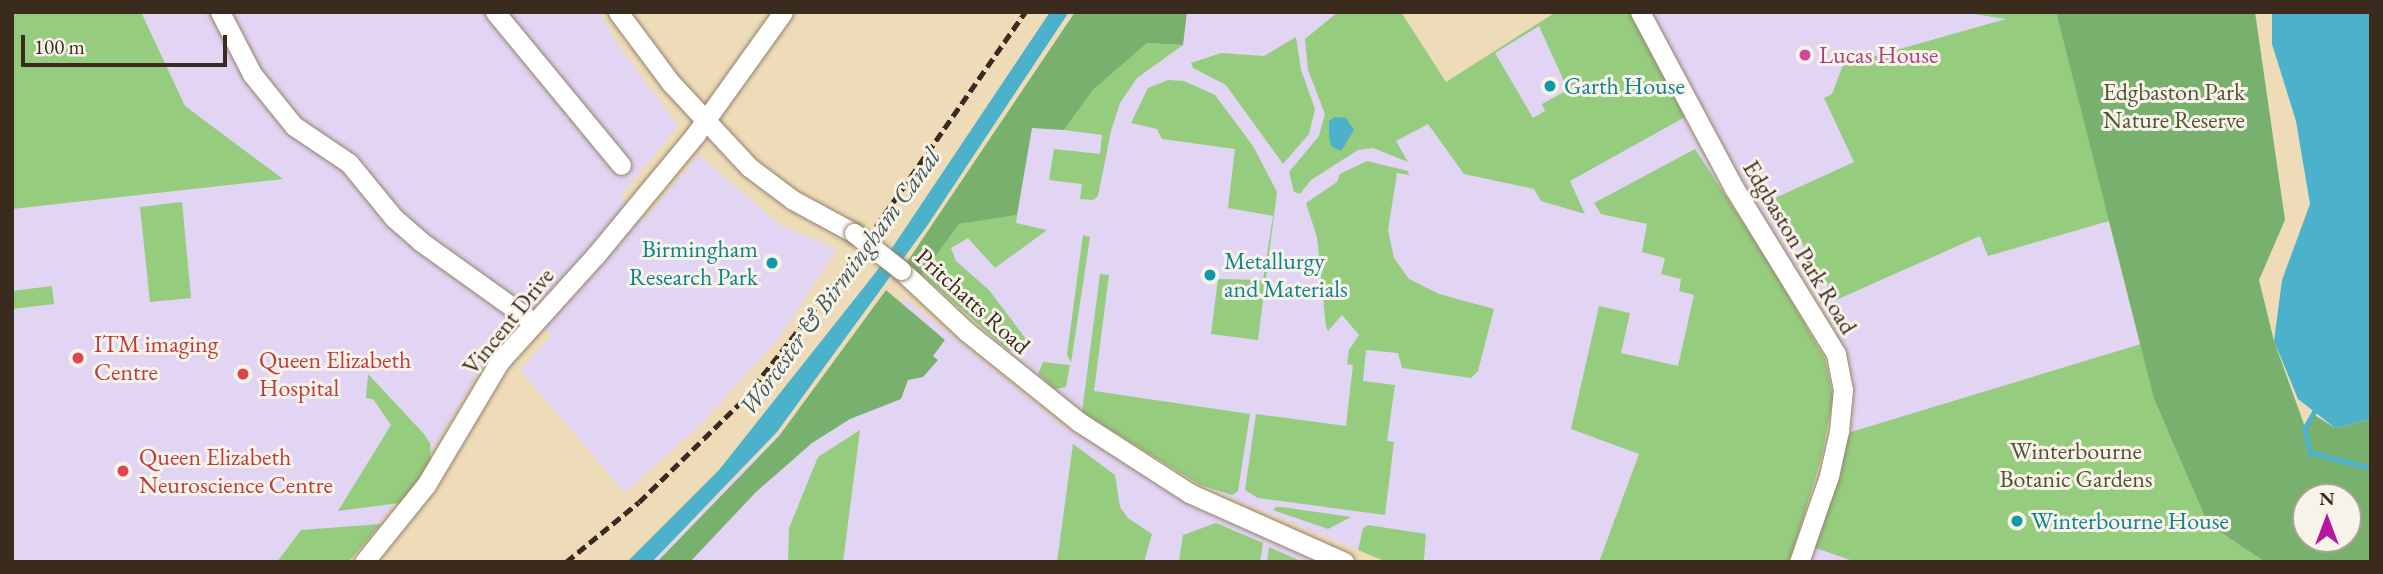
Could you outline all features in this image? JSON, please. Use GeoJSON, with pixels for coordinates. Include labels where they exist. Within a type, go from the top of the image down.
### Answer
{"type":"FeatureCollection","features":[{"type":"Feature","properties":{"kind":"street"},"geometry":{"type":"LineString","coordinates":[[495,12],[621,165]]}},
{"type":"Feature","properties":{"kind":"street","name":"Pritchatts Road"},"geometry":{"type":"LineString","coordinates":[[618,12],[705,121],[749,167],[793,200],[853,233],[901,270],[966,331],[1079,422],[1189,493],[1344,562]]}},
{"type":"Feature","properties":{"kind":"street","name":"Vincent Drive"},"geometry":{"type":"LineString","coordinates":[[364,562],[426,485],[491,375],[533,322],[595,256],[705,121],[783,12]]}},
{"type":"Feature","properties":{"kind":"street","name":"Edgbaston Park Road"},"geometry":{"type":"LineString","coordinates":[[1640,12],[1734,188],[1836,354],[1843,389],[1839,431],[1829,476],[1799,562]]}},
{"type":"Feature","properties":{"kind":"street"},"geometry":{"type":"LineString","coordinates":[[225,14],[252,74],[294,126],[349,163],[394,218],[420,241],[533,322]]}},
{"type":"Feature","properties":{"kind":"shaded area"},"geometry":{"type":"Polygon","coordinates":[[[12,12],[600,12],[614,39],[678,126],[621,195],[643,220],[699,155],[780,225],[837,249],[778,339],[706,419],[625,493],[520,370],[552,335],[524,313],[482,367],[414,479],[348,562],[12,562],[12,12]]]}},
{"type":"Feature","properties":{"kind":"shaded area"},"geometry":{"type":"Polygon","coordinates":[[[1091,12],[1401,12],[1446,82],[1556,12],[1630,12],[1721,188],[1825,359],[1831,381],[1829,424],[1790,562],[1387,562],[1200,485],[1051,389],[922,275],[1091,12]]]}},
{"type":"Feature","properties":{"kind":"shaded area"},"geometry":{"type":"Polygon","coordinates":[[[1649,12],[2056,12],[2154,399],[2208,524],[2265,562],[1809,562],[1854,397],[1849,361],[1835,329],[1726,155],[1649,12]]]}},
{"type":"Feature","properties":{"kind":"shaded area"},"geometry":{"type":"Polygon","coordinates":[[[905,298],[1064,426],[1189,502],[1325,562],[652,562],[870,342],[905,298]]]}},
{"type":"Feature","properties":{"kind":"green space"},"geometry":{"type":"Polygon","coordinates":[[[12,12],[141,12],[185,106],[283,179],[12,209],[12,12]]]}},
{"type":"Feature","properties":{"kind":"green space"},"geometry":{"type":"Polygon","coordinates":[[[1075,12],[1187,12],[1183,45],[1147,43],[1093,90],[1064,130],[1032,128],[1017,215],[959,224],[922,275],[905,265],[1075,12]]]}},
{"type":"Feature","properties":{"kind":"green space"},"geometry":{"type":"Polygon","coordinates":[[[1338,12],[1401,12],[1446,82],[1556,12],[1630,12],[1685,117],[1570,181],[1585,214],[1541,201],[1534,189],[1464,174],[1428,124],[1396,141],[1408,162],[1373,148],[1358,150],[1311,180],[1300,194],[1294,192],[1289,172],[1319,136],[1325,114],[1308,70],[1305,39],[1338,12]],[[1539,26],[1495,53],[1533,118],[1545,111],[1542,104],[1568,90],[1539,26]]]}},
{"type":"Feature","properties":{"kind":"green space"},"geometry":{"type":"Polygon","coordinates":[[[1961,12],[2056,12],[2109,221],[1988,256],[1980,236],[1836,300],[1775,198],[1854,162],[1824,98],[1832,94],[1843,65],[2006,19],[1961,12]]]}},
{"type":"Feature","properties":{"kind":"green space","name":"Edgbaston Park Nature Reserve"},"geometry":{"type":"Polygon","coordinates":[[[2056,12],[2255,12],[2285,220],[2259,280],[2274,341],[2305,427],[2313,414],[2335,428],[2371,419],[2371,562],[2265,562],[2208,524],[2154,399],[2056,12]]]}},
{"type":"Feature","properties":{"kind":"green space"},"geometry":{"type":"Polygon","coordinates":[[[1296,37],[1301,70],[1315,109],[1309,134],[1283,164],[1226,85],[1193,68],[1191,63],[1221,53],[1264,56],[1296,37]]]}},
{"type":"Feature","properties":{"kind":"green space"},"geometry":{"type":"Polygon","coordinates":[[[1147,43],[1183,45],[1137,78],[1120,103],[1111,131],[1098,196],[1093,200],[1080,199],[1082,184],[1049,180],[1054,149],[1100,154],[1102,135],[1064,130],[1093,90],[1147,43]]]}},
{"type":"Feature","properties":{"kind":"green space"},"geometry":{"type":"Polygon","coordinates":[[[1168,80],[1184,81],[1215,95],[1253,146],[1277,192],[1258,340],[1211,334],[1218,279],[1263,280],[1273,216],[1228,208],[1235,149],[1162,139],[1157,129],[1131,123],[1148,88],[1168,80]]]}},
{"type":"Feature","properties":{"kind":"green space"},"geometry":{"type":"Polygon","coordinates":[[[1695,149],[1770,264],[1825,359],[1833,398],[1821,459],[1790,562],[1599,562],[1639,454],[1571,429],[1599,306],[1630,313],[1621,353],[1678,366],[1694,295],[1679,291],[1681,279],[1661,274],[1665,258],[1642,252],[1647,224],[1601,214],[1594,203],[1695,149]]]}},
{"type":"Feature","properties":{"kind":"green space"},"geometry":{"type":"Polygon","coordinates":[[[1367,161],[1408,171],[1409,175],[1397,173],[1388,230],[1394,258],[1409,279],[1439,294],[1494,309],[1478,371],[1471,378],[1402,368],[1398,353],[1366,350],[1363,381],[1395,385],[1387,441],[1394,442],[1385,515],[1258,498],[1245,490],[1256,414],[1346,426],[1353,365],[1347,364],[1349,350],[1359,335],[1342,315],[1328,331],[1326,327],[1317,237],[1306,203],[1337,182],[1340,174],[1367,161]]]}},
{"type":"Feature","properties":{"kind":"green space"},"geometry":{"type":"Polygon","coordinates":[[[182,202],[191,298],[150,302],[140,207],[182,202]]]}},
{"type":"Feature","properties":{"kind":"green space"},"geometry":{"type":"Polygon","coordinates":[[[1017,215],[1016,223],[1047,230],[995,268],[968,238],[951,248],[956,261],[989,290],[1026,339],[1009,351],[922,275],[959,224],[1017,215]]]}},
{"type":"Feature","properties":{"kind":"green space"},"geometry":{"type":"Polygon","coordinates":[[[1083,235],[1090,237],[1071,363],[1067,354],[1083,235]]]}},
{"type":"Feature","properties":{"kind":"green space"},"geometry":{"type":"Polygon","coordinates":[[[1100,274],[1109,275],[1094,391],[1250,414],[1238,491],[1232,495],[1200,485],[1082,412],[1100,274]]]}},
{"type":"Feature","properties":{"kind":"green space"},"geometry":{"type":"Polygon","coordinates":[[[52,286],[54,304],[12,309],[12,291],[52,286]]]}},
{"type":"Feature","properties":{"kind":"green space"},"geometry":{"type":"Polygon","coordinates":[[[886,290],[945,340],[933,356],[938,360],[923,377],[908,380],[901,399],[850,419],[812,443],[756,492],[690,562],[657,562],[779,436],[886,290]]]}},
{"type":"Feature","properties":{"kind":"green space","name":"Winterbourne Botanic Gardens"},"geometry":{"type":"Polygon","coordinates":[[[2141,344],[2154,399],[2208,524],[2265,562],[1856,562],[1813,547],[1842,447],[1851,432],[2141,344]]]}},
{"type":"Feature","properties":{"kind":"green space"},"geometry":{"type":"Polygon","coordinates":[[[1043,362],[1070,365],[1066,387],[1055,389],[1038,374],[1043,362]]]}},
{"type":"Feature","properties":{"kind":"green space"},"geometry":{"type":"Polygon","coordinates":[[[368,374],[424,434],[430,443],[431,463],[400,503],[338,511],[391,425],[373,399],[366,398],[368,374]]]}},
{"type":"Feature","properties":{"kind":"green space"},"geometry":{"type":"Polygon","coordinates":[[[860,430],[843,562],[788,562],[789,528],[818,457],[860,430]]]}},
{"type":"Feature","properties":{"kind":"green space"},"geometry":{"type":"Polygon","coordinates":[[[1073,444],[1115,475],[1120,507],[1128,518],[1152,534],[1144,562],[1057,562],[1073,444]]]}},
{"type":"Feature","properties":{"kind":"green space"},"geometry":{"type":"Polygon","coordinates":[[[1276,507],[1351,517],[1328,529],[1273,510],[1276,507]]]}},
{"type":"Feature","properties":{"kind":"green space"},"geometry":{"type":"Polygon","coordinates":[[[1216,523],[1263,543],[1260,562],[1179,562],[1183,535],[1216,523]]]}},
{"type":"Feature","properties":{"kind":"green space"},"geometry":{"type":"Polygon","coordinates":[[[381,524],[348,562],[277,562],[301,530],[381,524]]]}},
{"type":"Feature","properties":{"kind":"green space"},"geometry":{"type":"Polygon","coordinates":[[[1368,525],[1426,534],[1424,560],[1430,562],[1387,562],[1358,550],[1363,528],[1368,525]]]}},
{"type":"Feature","properties":{"kind":"green space"},"geometry":{"type":"Polygon","coordinates":[[[1269,547],[1303,562],[1267,562],[1269,547]]]}},
{"type":"Feature","properties":{"kind":"water"},"geometry":{"type":"Polygon","coordinates":[[[1050,12],[1069,12],[927,226],[777,432],[652,562],[627,562],[719,470],[876,272],[1050,12]]]}},
{"type":"Feature","properties":{"kind":"water"},"geometry":{"type":"Polygon","coordinates":[[[2272,12],[2371,12],[2371,419],[2335,428],[2298,399],[2274,341],[2282,280],[2310,204],[2296,121],[2272,44],[2272,12]]]}},
{"type":"Feature","properties":{"kind":"water"},"geometry":{"type":"Polygon","coordinates":[[[1335,117],[1346,118],[1354,130],[1341,151],[1331,146],[1329,137],[1329,121],[1335,117]]]}},
{"type":"Feature","properties":{"kind":"waterway"},"geometry":{"type":"LineString","coordinates":[[2315,411],[2305,428],[2310,452],[2371,468]]}},
{"type":"Feature","properties":{"kind":"railway"},"geometry":{"type":"LineString","coordinates":[[566,562],[639,502],[744,399],[850,264],[1025,12]]}},
{"type":"Feature","properties":{"kind":"place","name":"Lucas House"},"geometry":{"type":"Point","coordinates":[1805,55]}},
{"type":"Feature","properties":{"kind":"place","name":"Garth House"},"geometry":{"type":"Point","coordinates":[1550,86]}},
{"type":"Feature","properties":{"kind":"place","name":"Birmingham Research Park"},"geometry":{"type":"Point","coordinates":[772,263]}},
{"type":"Feature","properties":{"kind":"place","name":"Metallurgy and Materials"},"geometry":{"type":"Point","coordinates":[1210,275]}},
{"type":"Feature","properties":{"kind":"place","name":"ITM imaging Centre"},"geometry":{"type":"Point","coordinates":[78,358]}},
{"type":"Feature","properties":{"kind":"place","name":"Queen Elizabeth Hospital"},"geometry":{"type":"Point","coordinates":[243,374]}},
{"type":"Feature","properties":{"kind":"place","name":"Queen Elizabeth Neuroscience Centre"},"geometry":{"type":"Point","coordinates":[123,471]}},
{"type":"Feature","properties":{"kind":"place","name":"Winterbourne House"},"geometry":{"type":"Point","coordinates":[2017,521]}},
{"type":"Feature","properties":{"kind":"water label","name":"Worcester & Birmingham Canal"},"geometry":{"type":"Point","coordinates":[840,282]}}]}
